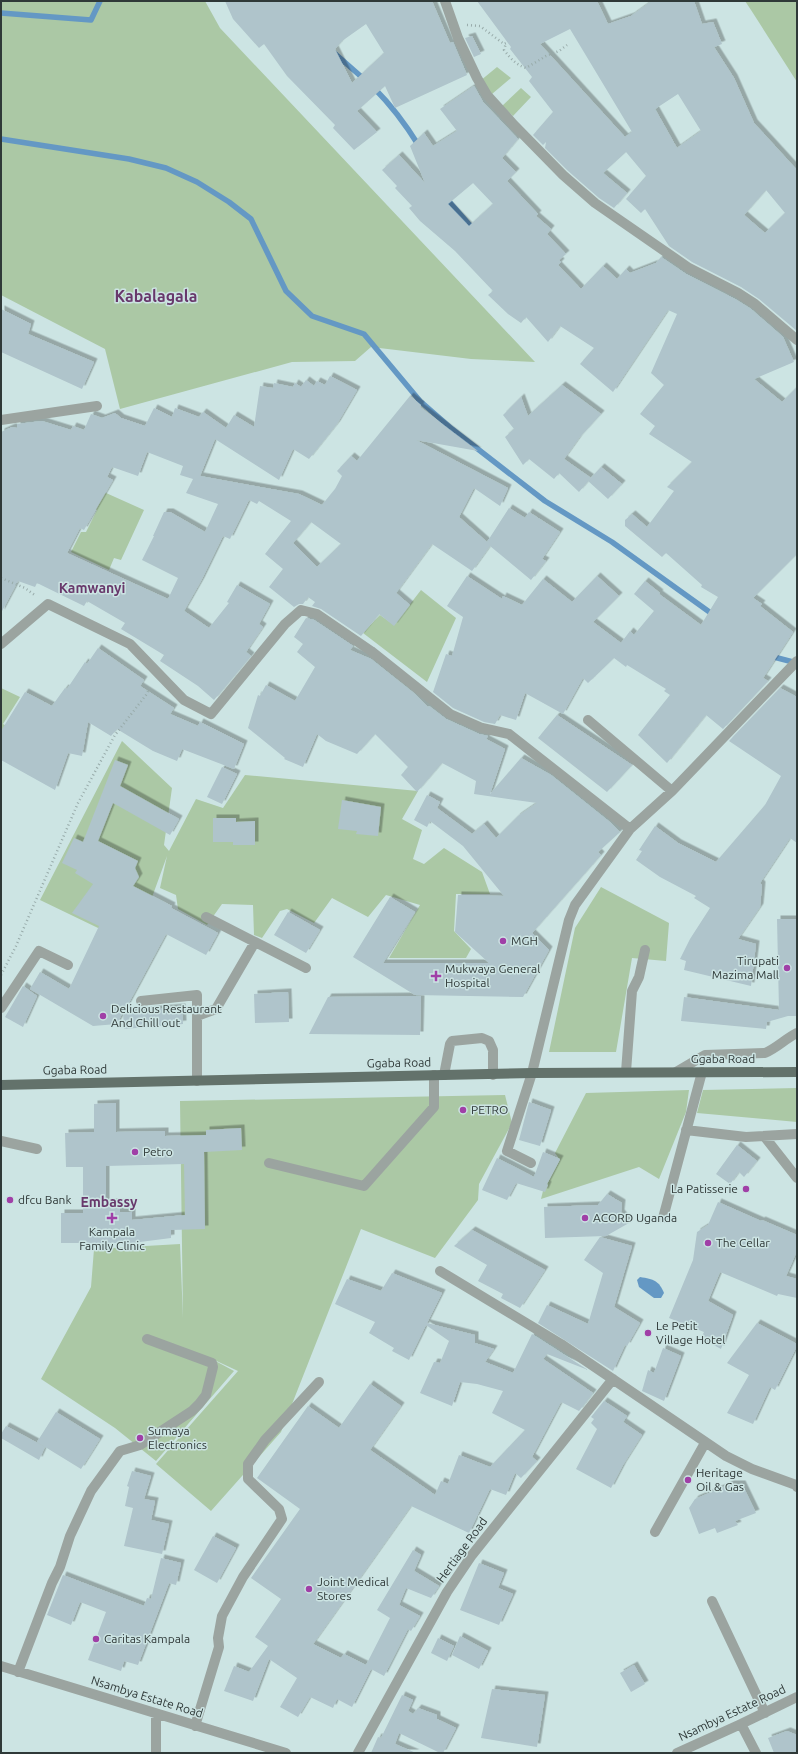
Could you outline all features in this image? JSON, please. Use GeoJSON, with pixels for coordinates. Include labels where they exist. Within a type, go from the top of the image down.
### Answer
{"type":"FeatureCollection","features":[{"type":"Feature","properties":{"kind":"main road","name":"Ggaba Road"},"geometry":{"type":"LineString","coordinates":[[1,1085],[532,1073],[797,1072]]}},
{"type":"Feature","properties":{"kind":"street"},"geometry":{"type":"LineString","coordinates":[[445,1],[453,26],[477,78],[488,95],[514,125],[563,175],[595,203],[689,268],[738,293],[755,304],[797,340]]}},
{"type":"Feature","properties":{"kind":"street"},"geometry":{"type":"LineString","coordinates":[[1,420],[97,406]]}},
{"type":"Feature","properties":{"kind":"street"},"geometry":{"type":"LineString","coordinates":[[1,644],[48,604],[130,644],[184,700],[211,714],[285,624],[301,610],[317,614],[371,651],[450,714],[482,728],[509,734],[630,829]]}},
{"type":"Feature","properties":{"kind":"street"},"geometry":{"type":"LineString","coordinates":[[530,1163],[507,1151],[532,1073],[570,920],[575,906],[630,829],[672,791],[797,661]]}},
{"type":"Feature","properties":{"kind":"street"},"geometry":{"type":"LineString","coordinates":[[588,720],[672,791]]}},
{"type":"Feature","properties":{"kind":"street"},"geometry":{"type":"LineString","coordinates":[[206,917],[306,968]]}},
{"type":"Feature","properties":{"kind":"street"},"geometry":{"type":"LineString","coordinates":[[197,1016],[216,1009],[255,942]]}},
{"type":"Feature","properties":{"kind":"street"},"geometry":{"type":"LineString","coordinates":[[626,1072],[632,991],[640,977],[645,950]]}},
{"type":"Feature","properties":{"kind":"street"},"geometry":{"type":"LineString","coordinates":[[1,1008],[39,951],[68,965]]}},
{"type":"Feature","properties":{"kind":"street"},"geometry":{"type":"LineString","coordinates":[[141,1001],[197,995],[197,1080]]}},
{"type":"Feature","properties":{"kind":"street"},"geometry":{"type":"LineString","coordinates":[[676,1072],[705,1055],[765,1054],[797,1033]]}},
{"type":"Feature","properties":{"kind":"street"},"geometry":{"type":"LineString","coordinates":[[269,1163],[364,1186],[434,1107],[439,1075],[452,1041],[482,1038],[489,1041],[493,1050],[493,1075]]}},
{"type":"Feature","properties":{"kind":"street"},"geometry":{"type":"LineString","coordinates":[[663,1218],[702,1072]]}},
{"type":"Feature","properties":{"kind":"street"},"geometry":{"type":"LineString","coordinates":[[686,1130],[746,1137],[797,1134]]}},
{"type":"Feature","properties":{"kind":"street"},"geometry":{"type":"LineString","coordinates":[[764,1136],[797,1178]]}},
{"type":"Feature","properties":{"kind":"street"},"geometry":{"type":"LineString","coordinates":[[1,1141],[37,1149]]}},
{"type":"Feature","properties":{"kind":"street"},"geometry":{"type":"LineString","coordinates":[[440,1270],[560,1344],[726,1456],[752,1469],[797,1485]]}},
{"type":"Feature","properties":{"kind":"street"},"geometry":{"type":"LineString","coordinates":[[18,1672],[52,1583],[60,1567],[70,1536],[90,1491],[120,1451],[140,1445],[192,1411],[206,1395],[213,1367],[212,1363],[147,1339]]}},
{"type":"Feature","properties":{"kind":"street","name":"Hertiage Road"},"geometry":{"type":"LineString","coordinates":[[358,1753],[447,1592],[472,1555],[613,1379]]}},
{"type":"Feature","properties":{"kind":"street"},"geometry":{"type":"LineString","coordinates":[[195,1726],[219,1647],[218,1638],[222,1616],[243,1577],[282,1519],[279,1509],[248,1479],[248,1464],[265,1440],[319,1382]]}},
{"type":"Feature","properties":{"kind":"street"},"geometry":{"type":"LineString","coordinates":[[655,1532],[705,1443]]}},
{"type":"Feature","properties":{"kind":"street"},"geometry":{"type":"LineString","coordinates":[[712,1601],[765,1713]]}},
{"type":"Feature","properties":{"kind":"street","name":"Nsambya Estate Road"},"geometry":{"type":"LineString","coordinates":[[1,1666],[286,1753]]}},
{"type":"Feature","properties":{"kind":"street","name":"Nsambya Estate Road"},"geometry":{"type":"LineString","coordinates":[[677,1753],[742,1724],[797,1696]]}},
{"type":"Feature","properties":{"kind":"street"},"geometry":{"type":"LineString","coordinates":[[156,1714],[156,1753]]}},
{"type":"Feature","properties":{"kind":"street"},"geometry":{"type":"LineString","coordinates":[[742,1724],[756,1753]]}},
{"type":"Feature","properties":{"kind":"path"},"geometry":{"type":"LineString","coordinates":[[453,26],[480,26],[504,44],[506,43],[504,50],[514,63],[526,68],[546,56],[559,51],[567,45]]}},
{"type":"Feature","properties":{"kind":"path"},"geometry":{"type":"LineString","coordinates":[[1,578],[25,588],[48,604]]}},
{"type":"Feature","properties":{"kind":"path"},"geometry":{"type":"LineString","coordinates":[[1,975],[16,946],[78,802],[115,735],[146,695],[157,673]]}},
{"type":"Feature","properties":{"kind":"green space"},"geometry":{"type":"Polygon","coordinates":[[[1,1],[205,1],[220,28],[535,362],[471,359],[371,347],[355,361],[292,362],[120,409],[105,349],[1,295],[1,1]]]}},
{"type":"Feature","properties":{"kind":"green space"},"geometry":{"type":"Polygon","coordinates":[[[745,1],[797,1],[797,82],[751,10],[745,1]]]}},
{"type":"Feature","properties":{"kind":"green space"},"geometry":{"type":"Polygon","coordinates":[[[497,67],[511,78],[492,94],[480,81],[497,67]]]}},
{"type":"Feature","properties":{"kind":"green space"},"geometry":{"type":"Polygon","coordinates":[[[521,88],[531,97],[513,116],[502,106],[521,88]]]}},
{"type":"Feature","properties":{"kind":"green space"},"geometry":{"type":"Polygon","coordinates":[[[86,484],[144,510],[121,560],[114,558],[109,570],[71,552],[81,532],[86,532],[97,510],[77,500],[86,484]]]}},
{"type":"Feature","properties":{"kind":"green space"},"geometry":{"type":"Polygon","coordinates":[[[421,590],[456,618],[427,682],[363,633],[380,615],[394,625],[421,590]]]}},
{"type":"Feature","properties":{"kind":"green space"},"geometry":{"type":"Polygon","coordinates":[[[1,688],[20,697],[3,724],[25,737],[1,743],[1,688]]]}},
{"type":"Feature","properties":{"kind":"green space"},"geometry":{"type":"Polygon","coordinates":[[[122,741],[172,788],[164,845],[169,851],[196,799],[223,808],[245,775],[418,791],[402,819],[422,830],[413,859],[424,864],[444,848],[482,872],[490,894],[456,894],[454,931],[471,949],[466,958],[389,958],[420,905],[386,895],[368,917],[332,898],[314,923],[287,909],[280,911],[262,938],[254,935],[253,905],[222,904],[207,925],[178,909],[176,895],[160,888],[167,856],[143,922],[125,941],[40,900],[122,741]]]}},
{"type":"Feature","properties":{"kind":"green space"},"geometry":{"type":"Polygon","coordinates":[[[601,887],[669,923],[666,961],[632,958],[616,1052],[549,1052],[575,928],[601,887]]]}},
{"type":"Feature","properties":{"kind":"green space"},"geometry":{"type":"Polygon","coordinates":[[[797,1088],[797,1122],[697,1113],[703,1090],[797,1088]]]}},
{"type":"Feature","properties":{"kind":"green space"},"geometry":{"type":"Polygon","coordinates":[[[689,1090],[686,1112],[659,1179],[639,1167],[541,1199],[543,1191],[560,1160],[555,1153],[586,1093],[689,1090]]]}},
{"type":"Feature","properties":{"kind":"green space"},"geometry":{"type":"Polygon","coordinates":[[[505,1095],[512,1123],[479,1184],[478,1200],[435,1258],[361,1229],[281,1432],[211,1511],[156,1464],[238,1371],[208,1357],[234,1371],[156,1461],[115,1428],[41,1379],[91,1287],[94,1249],[180,1244],[183,1318],[180,1101],[505,1095]]]}},
{"type":"Feature","properties":{"kind":"water"},"geometry":{"type":"Polygon","coordinates":[[[640,1277],[658,1283],[664,1293],[661,1298],[654,1298],[639,1287],[637,1280],[640,1277]]]}},
{"type":"Feature","properties":{"kind":"building"},"geometry":{"type":"Polygon","coordinates":[[[225,1],[432,1],[450,43],[453,42],[467,75],[395,108],[385,86],[357,111],[377,132],[354,150],[333,128],[335,125],[287,76],[264,44],[259,48],[233,19],[225,1]],[[366,24],[342,41],[335,49],[352,83],[384,53],[366,24]]]}},
{"type":"Feature","properties":{"kind":"building"},"geometry":{"type":"Polygon","coordinates":[[[477,1],[597,1],[608,24],[631,16],[652,1],[694,1],[702,24],[713,22],[722,44],[714,47],[734,78],[754,123],[797,170],[797,331],[759,299],[741,287],[692,262],[669,246],[645,209],[641,213],[626,199],[646,176],[626,152],[603,173],[627,193],[614,208],[599,198],[567,170],[545,148],[546,142],[543,145],[533,135],[553,112],[529,81],[532,77],[510,49],[511,47],[477,1]],[[570,29],[540,44],[625,137],[632,132],[570,29]],[[678,94],[655,109],[677,148],[701,131],[678,94]],[[766,190],[744,215],[765,233],[785,213],[766,190]]]}},
{"type":"Feature","properties":{"kind":"building"},"geometry":{"type":"Polygon","coordinates":[[[472,36],[481,54],[474,57],[465,38],[472,36]]]}},
{"type":"Feature","properties":{"kind":"building"},"geometry":{"type":"Polygon","coordinates":[[[474,86],[483,102],[518,139],[502,158],[516,172],[507,181],[538,214],[536,216],[551,229],[547,234],[566,254],[559,260],[561,262],[558,265],[581,289],[603,266],[617,279],[626,269],[630,273],[656,263],[661,257],[686,274],[735,299],[751,309],[783,337],[794,362],[754,379],[782,402],[797,387],[797,554],[753,598],[762,604],[760,606],[793,632],[763,678],[768,681],[723,729],[706,715],[667,763],[638,735],[670,695],[664,691],[666,689],[627,665],[626,667],[614,658],[588,683],[583,678],[563,714],[525,693],[516,720],[500,715],[495,724],[484,722],[453,708],[433,692],[446,654],[452,656],[463,617],[447,606],[467,576],[502,599],[503,596],[522,605],[543,579],[572,602],[597,576],[619,596],[593,622],[621,643],[630,631],[634,635],[654,611],[634,594],[645,581],[660,593],[659,594],[701,625],[718,597],[701,587],[702,585],[666,553],[662,557],[625,526],[625,520],[632,514],[647,527],[674,491],[667,487],[692,462],[649,434],[655,426],[640,414],[664,385],[651,373],[677,314],[668,310],[613,392],[580,364],[594,348],[560,326],[548,342],[526,317],[521,323],[508,314],[488,295],[493,291],[455,251],[420,221],[409,208],[412,206],[395,188],[397,186],[382,170],[399,155],[425,183],[410,146],[424,133],[433,146],[457,131],[440,109],[474,86]],[[473,183],[448,204],[469,226],[493,204],[473,183]]]}},
{"type":"Feature","properties":{"kind":"building"},"geometry":{"type":"Polygon","coordinates":[[[1,309],[31,324],[28,334],[94,362],[82,389],[1,352],[1,309]]]}},
{"type":"Feature","properties":{"kind":"building"},"geometry":{"type":"Polygon","coordinates":[[[330,376],[357,390],[337,424],[309,459],[293,449],[279,480],[215,439],[200,476],[299,494],[322,505],[335,489],[342,476],[337,471],[351,456],[357,461],[410,396],[421,405],[420,407],[478,451],[416,440],[508,488],[500,506],[474,488],[459,517],[487,542],[509,508],[525,518],[529,512],[560,532],[542,559],[546,561],[531,580],[490,546],[472,571],[432,544],[396,593],[410,605],[394,626],[379,614],[361,636],[321,609],[312,606],[315,602],[308,597],[303,604],[299,604],[294,607],[269,587],[283,569],[265,554],[291,521],[259,501],[257,504],[249,500],[230,539],[223,536],[201,581],[184,611],[209,628],[229,603],[227,602],[237,585],[270,604],[259,624],[263,627],[246,652],[251,656],[214,700],[198,686],[160,661],[164,655],[121,629],[125,623],[87,601],[84,606],[37,583],[35,587],[18,581],[1,613],[1,432],[12,427],[17,428],[17,424],[42,421],[71,430],[73,426],[84,430],[91,414],[102,418],[115,413],[121,418],[145,426],[154,408],[172,417],[175,408],[199,417],[203,412],[226,428],[234,415],[254,427],[260,386],[273,388],[274,383],[293,387],[295,383],[301,387],[306,380],[314,386],[317,381],[325,385],[330,376]],[[147,452],[138,476],[112,467],[107,477],[113,480],[84,530],[80,528],[67,553],[168,599],[178,578],[142,560],[164,512],[170,512],[205,532],[218,504],[186,493],[193,479],[180,475],[183,466],[147,452]],[[311,522],[293,543],[317,567],[341,544],[311,522]]]}},
{"type":"Feature","properties":{"kind":"building"},"geometry":{"type":"Polygon","coordinates":[[[562,385],[601,414],[579,438],[564,459],[591,478],[579,492],[559,473],[554,479],[529,459],[523,465],[505,437],[514,429],[503,415],[521,397],[528,416],[562,385]]]}},
{"type":"Feature","properties":{"kind":"building"},"geometry":{"type":"Polygon","coordinates":[[[601,467],[622,484],[608,499],[588,481],[601,467]]]}},
{"type":"Feature","properties":{"kind":"building"},"geometry":{"type":"Polygon","coordinates":[[[306,618],[314,620],[353,646],[350,650],[371,659],[415,694],[428,707],[429,706],[446,719],[479,734],[488,736],[486,739],[505,749],[490,794],[521,758],[551,775],[611,823],[620,832],[598,852],[601,855],[532,933],[549,950],[523,997],[415,995],[353,957],[390,897],[415,912],[383,963],[489,963],[455,932],[458,895],[504,896],[463,846],[430,821],[427,827],[414,820],[427,795],[440,802],[437,808],[472,834],[484,824],[496,838],[518,816],[537,803],[474,794],[476,781],[442,763],[417,792],[401,775],[408,767],[375,734],[357,754],[326,741],[317,734],[303,767],[284,759],[285,758],[248,728],[258,695],[260,696],[266,685],[295,701],[315,667],[297,652],[303,644],[294,637],[306,618]]]}},
{"type":"Feature","properties":{"kind":"building"},"geometry":{"type":"Polygon","coordinates":[[[98,648],[144,680],[140,686],[174,708],[170,714],[198,726],[200,722],[244,744],[234,769],[182,749],[177,761],[153,751],[117,729],[111,736],[88,722],[82,756],[68,753],[55,790],[1,760],[1,731],[25,692],[52,706],[65,688],[67,689],[85,662],[87,664],[98,648]]]}},
{"type":"Feature","properties":{"kind":"building"},"geometry":{"type":"Polygon","coordinates":[[[780,688],[797,697],[797,843],[790,838],[760,883],[762,885],[760,907],[738,939],[756,944],[751,986],[684,970],[686,961],[680,959],[690,939],[710,908],[694,898],[696,896],[660,877],[636,860],[642,851],[639,850],[655,826],[678,843],[716,862],[765,805],[781,776],[729,741],[780,688]]]}},
{"type":"Feature","properties":{"kind":"building"},"geometry":{"type":"Polygon","coordinates":[[[557,715],[632,765],[607,792],[538,738],[557,715]]]}},
{"type":"Feature","properties":{"kind":"building"},"geometry":{"type":"Polygon","coordinates":[[[115,760],[128,765],[120,786],[179,819],[170,835],[113,803],[98,841],[138,861],[135,868],[139,877],[133,886],[172,906],[171,908],[218,933],[206,955],[166,934],[124,1012],[182,1007],[183,1024],[124,1029],[123,1012],[117,1024],[93,1026],[30,989],[40,972],[69,989],[99,926],[72,913],[93,884],[75,873],[77,870],[62,863],[74,838],[83,842],[115,760]]]}},
{"type":"Feature","properties":{"kind":"building"},"geometry":{"type":"Polygon","coordinates":[[[222,767],[237,774],[222,804],[207,797],[222,767]]]}},
{"type":"Feature","properties":{"kind":"building"},"geometry":{"type":"Polygon","coordinates":[[[342,800],[381,807],[378,836],[356,834],[357,831],[338,829],[342,800]]]}},
{"type":"Feature","properties":{"kind":"building"},"geometry":{"type":"Polygon","coordinates":[[[213,818],[236,818],[236,822],[255,821],[255,845],[233,845],[233,842],[213,842],[213,818]]]}},
{"type":"Feature","properties":{"kind":"building"},"geometry":{"type":"Polygon","coordinates":[[[288,912],[320,930],[306,953],[274,935],[288,912]]]}},
{"type":"Feature","properties":{"kind":"building"},"geometry":{"type":"Polygon","coordinates":[[[777,919],[797,919],[797,1016],[788,1016],[767,1022],[766,1029],[681,1021],[684,997],[779,1010],[777,919]]]}},
{"type":"Feature","properties":{"kind":"building"},"geometry":{"type":"Polygon","coordinates":[[[23,986],[37,996],[23,1027],[5,1017],[23,986]]]}},
{"type":"Feature","properties":{"kind":"building"},"geometry":{"type":"Polygon","coordinates":[[[288,992],[289,1022],[255,1023],[254,994],[288,992]]]}},
{"type":"Feature","properties":{"kind":"building"},"geometry":{"type":"Polygon","coordinates":[[[421,996],[420,1035],[309,1034],[328,997],[421,996]]]}},
{"type":"Feature","properties":{"kind":"building"},"geometry":{"type":"Polygon","coordinates":[[[529,1102],[551,1110],[540,1146],[519,1140],[529,1102]]]}},
{"type":"Feature","properties":{"kind":"building"},"geometry":{"type":"Polygon","coordinates":[[[116,1103],[116,1132],[165,1131],[165,1136],[206,1135],[206,1130],[241,1128],[242,1150],[204,1152],[205,1229],[171,1230],[171,1238],[132,1243],[61,1243],[61,1213],[83,1213],[83,1167],[66,1167],[65,1133],[94,1132],[94,1104],[116,1103]],[[184,1164],[106,1166],[106,1202],[120,1202],[120,1212],[132,1212],[132,1220],[185,1215],[184,1164]]]}},
{"type":"Feature","properties":{"kind":"building"},"geometry":{"type":"Polygon","coordinates":[[[737,1145],[757,1161],[744,1177],[739,1172],[730,1184],[716,1174],[737,1145]]]}},
{"type":"Feature","properties":{"kind":"building"},"geometry":{"type":"Polygon","coordinates":[[[543,1152],[560,1159],[547,1184],[548,1185],[545,1192],[516,1183],[507,1200],[482,1190],[497,1158],[534,1177],[543,1152]]]}},
{"type":"Feature","properties":{"kind":"building","name":"ACORD Uganda"},"geometry":{"type":"Polygon","coordinates":[[[607,1194],[622,1203],[621,1213],[629,1223],[606,1236],[545,1238],[544,1207],[598,1205],[607,1194]]]}},
{"type":"Feature","properties":{"kind":"building"},"geometry":{"type":"Polygon","coordinates":[[[718,1202],[797,1235],[797,1251],[786,1276],[797,1279],[797,1298],[778,1294],[777,1296],[720,1272],[708,1301],[733,1315],[721,1349],[701,1338],[704,1332],[669,1318],[693,1260],[697,1232],[708,1225],[718,1202]]]}},
{"type":"Feature","properties":{"kind":"building"},"geometry":{"type":"Polygon","coordinates":[[[472,1230],[545,1270],[520,1308],[501,1298],[503,1294],[478,1281],[487,1265],[454,1246],[472,1230]]]}},
{"type":"Feature","properties":{"kind":"building"},"geometry":{"type":"Polygon","coordinates":[[[600,1237],[632,1246],[614,1307],[640,1323],[627,1346],[625,1345],[613,1371],[538,1323],[547,1305],[588,1324],[603,1273],[584,1260],[600,1237]]]}},
{"type":"Feature","properties":{"kind":"building"},"geometry":{"type":"Polygon","coordinates":[[[392,1273],[442,1293],[427,1323],[475,1335],[475,1343],[494,1349],[485,1362],[513,1373],[532,1334],[588,1370],[547,1354],[543,1359],[593,1393],[579,1411],[561,1402],[532,1457],[537,1461],[521,1478],[515,1473],[506,1495],[490,1489],[469,1533],[411,1506],[313,1644],[341,1658],[344,1654],[366,1665],[390,1618],[377,1610],[413,1550],[421,1555],[414,1571],[439,1586],[431,1598],[406,1588],[399,1605],[420,1616],[411,1631],[408,1629],[384,1676],[371,1669],[352,1707],[337,1699],[333,1708],[310,1697],[298,1717],[280,1707],[297,1678],[269,1659],[253,1701],[224,1691],[234,1666],[249,1672],[268,1646],[255,1637],[281,1599],[251,1578],[300,1509],[257,1478],[308,1406],[339,1428],[370,1384],[401,1406],[370,1450],[435,1495],[441,1481],[448,1484],[459,1455],[490,1467],[525,1430],[492,1413],[503,1391],[477,1384],[460,1382],[452,1406],[420,1393],[434,1362],[440,1363],[449,1341],[426,1325],[409,1360],[392,1351],[394,1348],[369,1333],[375,1322],[335,1304],[347,1279],[381,1291],[392,1273]]]}},
{"type":"Feature","properties":{"kind":"building"},"geometry":{"type":"Polygon","coordinates":[[[757,1323],[797,1344],[797,1346],[775,1390],[770,1387],[753,1424],[727,1413],[749,1375],[727,1363],[757,1323]]]}},
{"type":"Feature","properties":{"kind":"building"},"geometry":{"type":"Polygon","coordinates":[[[663,1348],[681,1356],[664,1401],[642,1391],[648,1370],[654,1373],[663,1348]]]}},
{"type":"Feature","properties":{"kind":"building"},"geometry":{"type":"Polygon","coordinates":[[[604,1401],[627,1416],[623,1422],[642,1435],[623,1465],[611,1488],[576,1469],[597,1429],[591,1423],[594,1419],[591,1417],[604,1401]]]}},
{"type":"Feature","properties":{"kind":"building"},"geometry":{"type":"Polygon","coordinates":[[[56,1412],[100,1439],[81,1469],[37,1442],[56,1412]]]}},
{"type":"Feature","properties":{"kind":"building"},"geometry":{"type":"Polygon","coordinates":[[[6,1426],[45,1447],[39,1460],[1,1438],[1,1434],[6,1426]]]}},
{"type":"Feature","properties":{"kind":"building"},"geometry":{"type":"Polygon","coordinates":[[[132,1471],[151,1476],[144,1499],[155,1501],[151,1520],[169,1524],[162,1554],[124,1546],[133,1508],[125,1506],[129,1487],[127,1486],[132,1471]]]}},
{"type":"Feature","properties":{"kind":"building"},"geometry":{"type":"Polygon","coordinates":[[[730,1484],[742,1484],[756,1513],[735,1521],[738,1525],[717,1533],[715,1528],[699,1534],[689,1508],[695,1499],[730,1484]]]}},
{"type":"Feature","properties":{"kind":"building"},"geometry":{"type":"Polygon","coordinates":[[[213,1536],[236,1548],[217,1583],[194,1570],[213,1536]]]}},
{"type":"Feature","properties":{"kind":"building"},"geometry":{"type":"Polygon","coordinates":[[[161,1558],[181,1563],[176,1585],[169,1583],[138,1665],[124,1661],[121,1671],[88,1660],[106,1612],[80,1602],[71,1625],[47,1615],[63,1575],[144,1606],[147,1598],[151,1599],[161,1558]]]}},
{"type":"Feature","properties":{"kind":"building"},"geometry":{"type":"Polygon","coordinates":[[[479,1563],[504,1573],[498,1588],[513,1594],[499,1625],[460,1610],[479,1563]]]}},
{"type":"Feature","properties":{"kind":"building"},"geometry":{"type":"Polygon","coordinates":[[[460,1636],[488,1651],[479,1669],[452,1655],[460,1636]]]}},
{"type":"Feature","properties":{"kind":"building"},"geometry":{"type":"Polygon","coordinates":[[[438,1638],[454,1646],[447,1661],[431,1653],[438,1638]]]}},
{"type":"Feature","properties":{"kind":"building"},"geometry":{"type":"Polygon","coordinates":[[[634,1665],[645,1684],[631,1692],[620,1673],[634,1665]]]}},
{"type":"Feature","properties":{"kind":"building"},"geometry":{"type":"Polygon","coordinates":[[[492,1689],[545,1695],[537,1747],[481,1738],[492,1689]]]}},
{"type":"Feature","properties":{"kind":"building"},"geometry":{"type":"Polygon","coordinates":[[[402,1695],[413,1700],[408,1711],[413,1714],[418,1708],[437,1715],[437,1719],[456,1728],[443,1753],[440,1753],[399,1733],[395,1744],[416,1753],[371,1753],[378,1737],[381,1738],[402,1695]]]}},
{"type":"Feature","properties":{"kind":"building"},"geometry":{"type":"Polygon","coordinates":[[[787,1731],[797,1735],[797,1753],[774,1753],[768,1738],[787,1731]]]}},
{"type":"Feature","properties":{"kind":"waterway"},"geometry":{"type":"LineString","coordinates":[[1,13],[91,20],[100,1]]}},
{"type":"Feature","properties":{"kind":"waterway"},"geometry":{"type":"LineString","coordinates":[[332,51],[365,80]]}},
{"type":"Feature","properties":{"kind":"waterway"},"geometry":{"type":"LineString","coordinates":[[374,88],[409,130],[419,146]]}},
{"type":"Feature","properties":{"kind":"waterway"},"geometry":{"type":"LineString","coordinates":[[1,139],[129,159],[166,168],[197,182],[229,202],[251,219],[286,291],[312,316],[364,334],[420,401],[452,429],[545,501],[612,542],[715,616]]}},
{"type":"Feature","properties":{"kind":"waterway"},"geometry":{"type":"LineString","coordinates":[[446,198],[474,230]]}},
{"type":"Feature","properties":{"kind":"waterway"},"geometry":{"type":"LineString","coordinates":[[770,656],[793,662]]}},
{"type":"Feature","properties":{"kind":"place","name":"MGH"},"geometry":{"type":"Point","coordinates":[503,941]}},
{"type":"Feature","properties":{"kind":"place","name":"Tirupati Mazima Mall"},"geometry":{"type":"Point","coordinates":[787,968]}},
{"type":"Feature","properties":{"kind":"place","name":"Mukwaya General Hospital"},"geometry":{"type":"Point","coordinates":[436,976]}},
{"type":"Feature","properties":{"kind":"place","name":"Delicious Restaurant And Chill out"},"geometry":{"type":"Point","coordinates":[103,1016]}},
{"type":"Feature","properties":{"kind":"place","name":"PETRO"},"geometry":{"type":"Point","coordinates":[463,1110]}},
{"type":"Feature","properties":{"kind":"place","name":"Petro"},"geometry":{"type":"Point","coordinates":[135,1152]}},
{"type":"Feature","properties":{"kind":"place","name":"La Patisserie"},"geometry":{"type":"Point","coordinates":[746,1189]}},
{"type":"Feature","properties":{"kind":"place","name":"dfcu Bank"},"geometry":{"type":"Point","coordinates":[10,1200]}},
{"type":"Feature","properties":{"kind":"place","name":"Kampala Family Clinic"},"geometry":{"type":"Point","coordinates":[112,1218]}},
{"type":"Feature","properties":{"kind":"place","name":"ACORD Uganda"},"geometry":{"type":"Point","coordinates":[585,1218]}},
{"type":"Feature","properties":{"kind":"place","name":"The Cellar"},"geometry":{"type":"Point","coordinates":[708,1243]}},
{"type":"Feature","properties":{"kind":"place","name":"Le Petit Village Hotel"},"geometry":{"type":"Point","coordinates":[648,1333]}},
{"type":"Feature","properties":{"kind":"place","name":"Sumaya Electronics"},"geometry":{"type":"Point","coordinates":[140,1438]}},
{"type":"Feature","properties":{"kind":"place","name":"Heritage Oil & Gas"},"geometry":{"type":"Point","coordinates":[688,1480]}},
{"type":"Feature","properties":{"kind":"place","name":"Joint Medical Stores"},"geometry":{"type":"Point","coordinates":[309,1589]}},
{"type":"Feature","properties":{"kind":"place","name":"Caritas Kampala"},"geometry":{"type":"Point","coordinates":[96,1639]}},
{"type":"Feature","properties":{"kind":"district","name":"Kabalagala"},"geometry":{"type":"Point","coordinates":[156,296]}},
{"type":"Feature","properties":{"kind":"district","name":"Kamwanyi"},"geometry":{"type":"Point","coordinates":[92,588]}},
{"type":"Feature","properties":{"kind":"district","name":"Embassy"},"geometry":{"type":"Point","coordinates":[109,1202]}}]}
